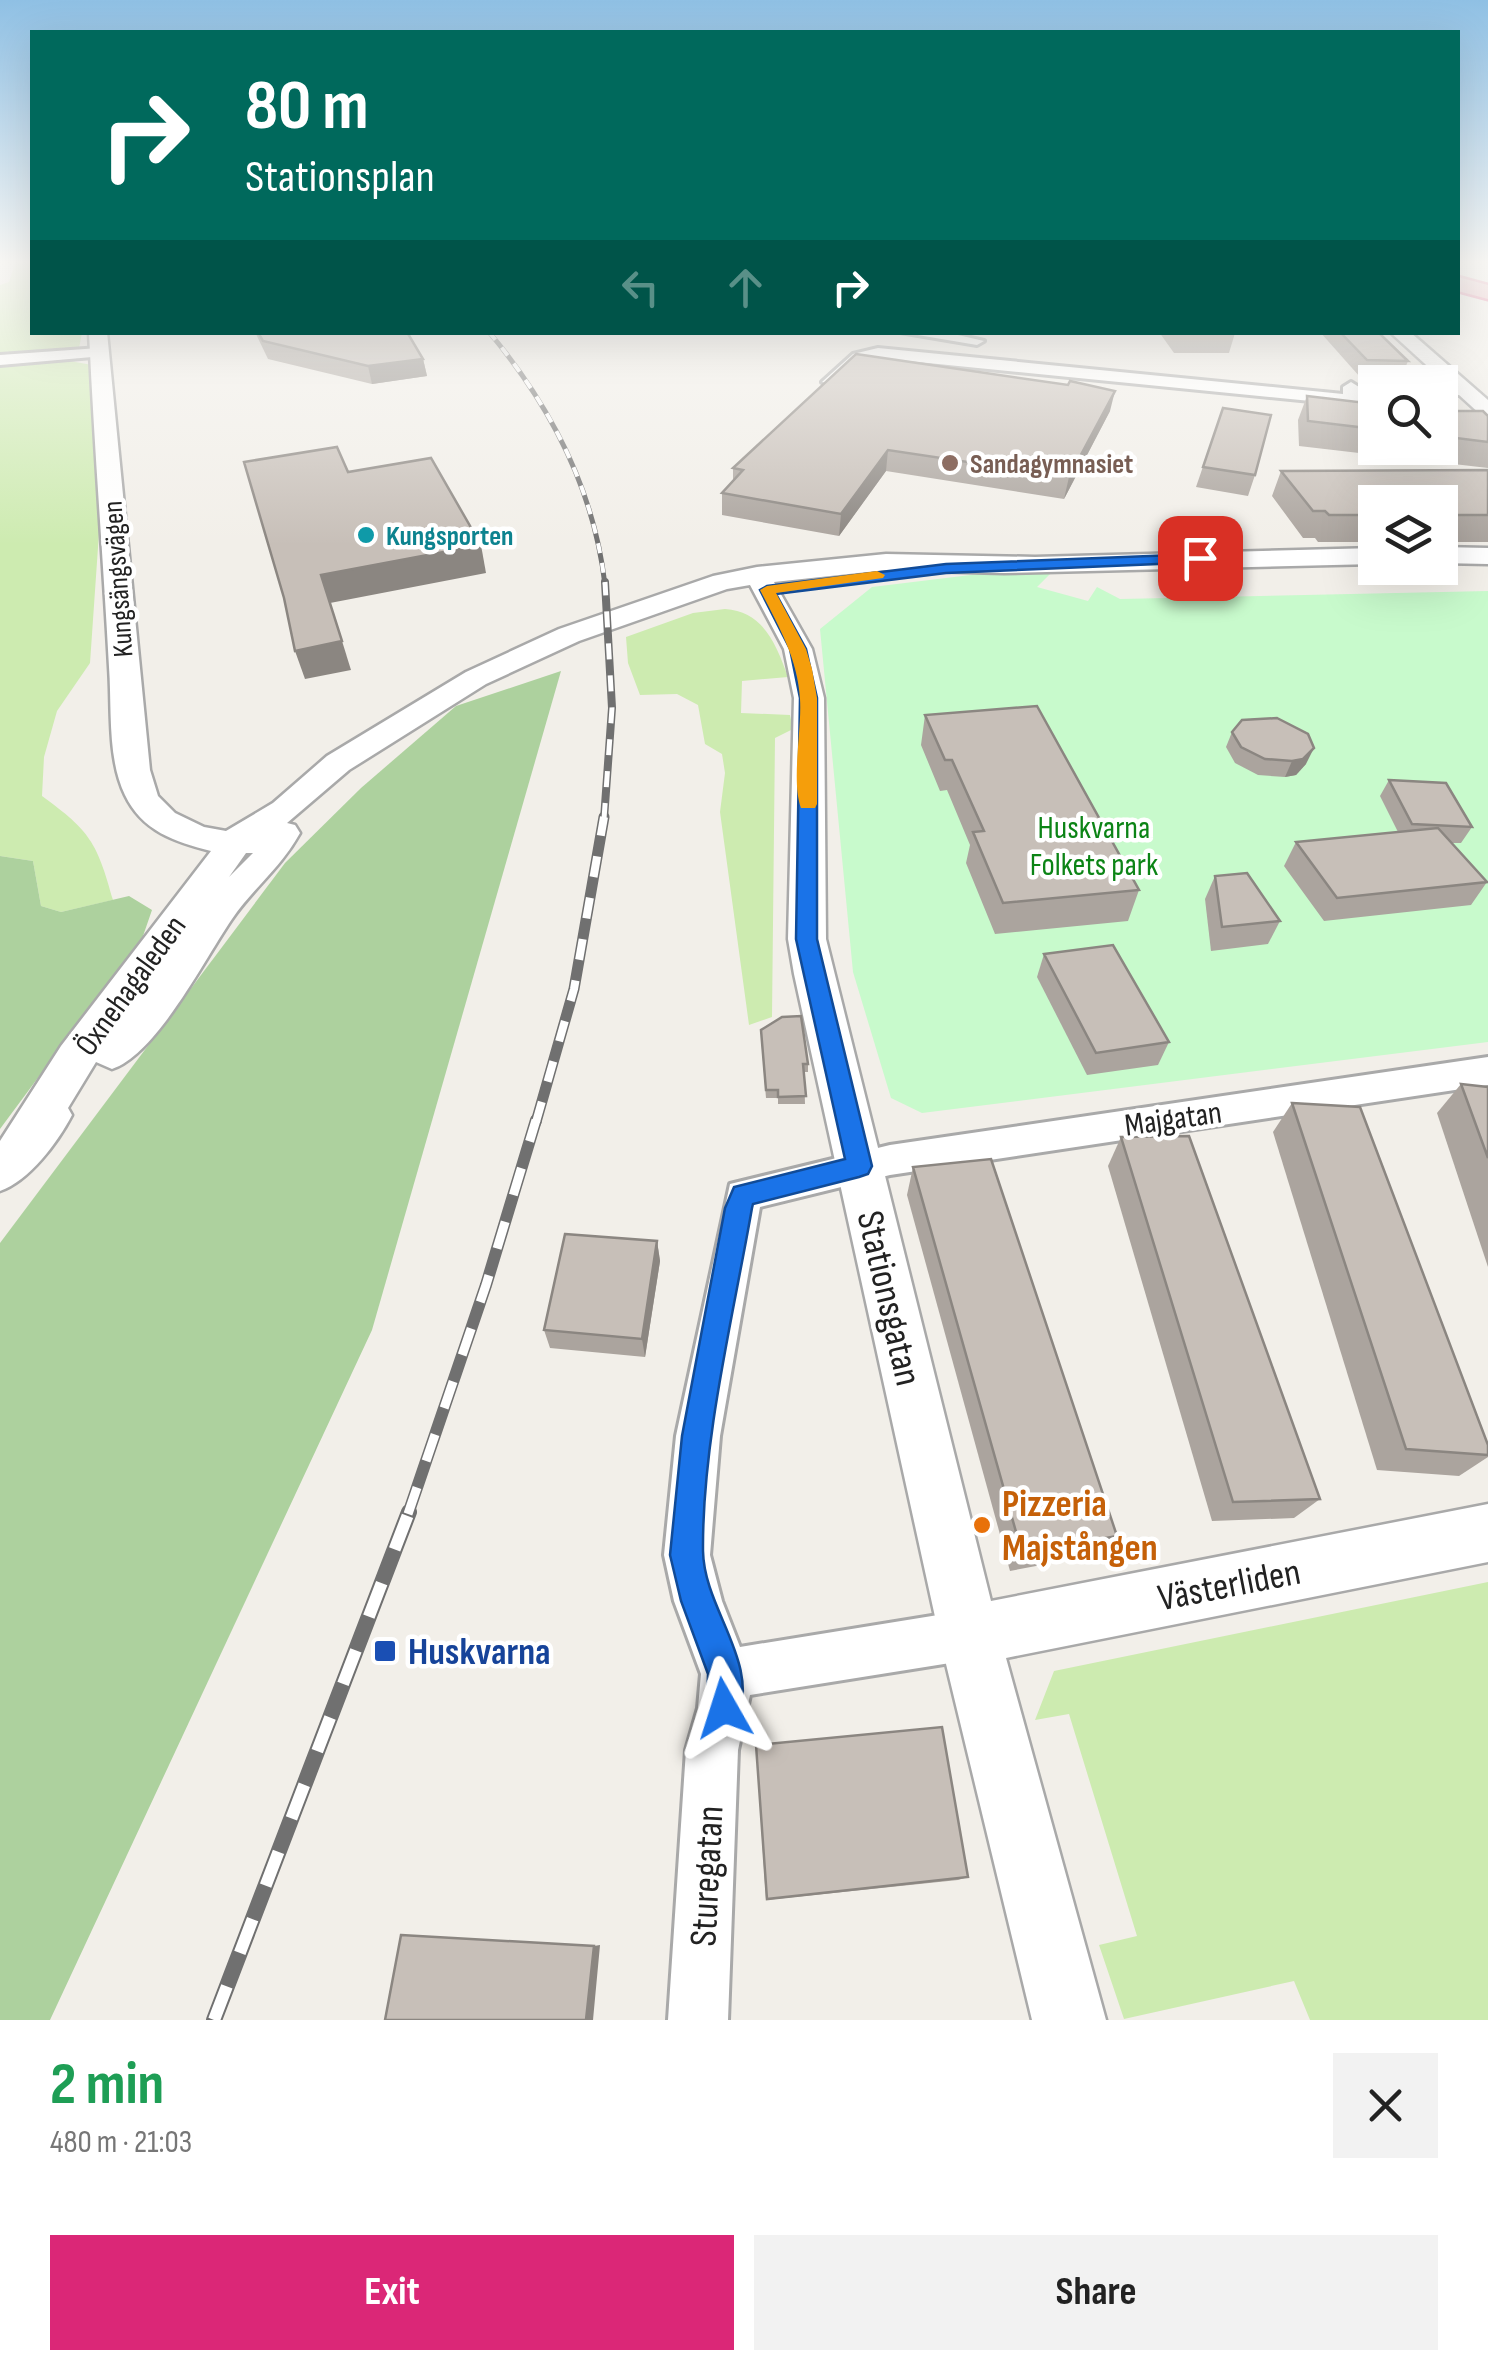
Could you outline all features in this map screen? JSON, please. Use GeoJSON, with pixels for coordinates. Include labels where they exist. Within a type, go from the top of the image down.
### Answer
{"type":"FeatureCollection","features":[{"type":"Feature","properties":{"kind":"street","name":"Kungsängsvägen"},"geometry":{"type":"LineString","coordinates":[[100,357],[116,584],[140,794],[197,827],[192,869],[205,906]]}},
{"type":"Feature","properties":{"kind":"street"},"geometry":{"type":"LineString","coordinates":[[818,392],[858,357]]}},
{"type":"Feature","properties":{"kind":"street"},"geometry":{"type":"LineString","coordinates":[[919,357],[1351,400],[1357,387],[1150,362]]}},
{"type":"Feature","properties":{"kind":"street"},"geometry":{"type":"LineString","coordinates":[[1428,357],[1488,411]]}},
{"type":"Feature","properties":{"kind":"street"},"geometry":{"type":"LineString","coordinates":[[1458,390],[1465,390]]}},
{"type":"Feature","properties":{"kind":"street","name":"Öxnehagaleden"},"geometry":{"type":"LineString","coordinates":[[197,827],[259,822],[285,810],[338,763],[450,694],[554,642],[637,612],[762,583],[1030,563],[1358,556]]}},
{"type":"Feature","properties":{"kind":"street"},"geometry":{"type":"LineString","coordinates":[[1458,556],[1488,556]]}},
{"type":"Feature","properties":{"kind":"street","name":"Stationsgatan"},"geometry":{"type":"LineString","coordinates":[[762,583],[798,649],[809,698],[806,939],[969,1635],[1069,2020]]}},
{"type":"Feature","properties":{"kind":"street","name":"Öxnehagaleden"},"geometry":{"type":"LineString","coordinates":[[205,906],[269,857],[282,833],[307,818],[358,766],[450,694]]}},
{"type":"Feature","properties":{"kind":"street","name":"Öxnehagaleden"},"geometry":{"type":"LineString","coordinates":[[197,827],[282,833]]}},
{"type":"Feature","properties":{"kind":"street","name":"Öxnehagaleden"},"geometry":{"type":"LineString","coordinates":[[0,1172],[31,1134],[163,997],[205,906],[242,862],[197,827]]}},
{"type":"Feature","properties":{"kind":"street","name":"Majgatan"},"geometry":{"type":"LineString","coordinates":[[726,1674],[698,1601],[687,1555],[698,1436],[743,1195],[859,1166],[1488,1071]]}},
{"type":"Feature","properties":{"kind":"street","name":"Västerliden"},"geometry":{"type":"LineString","coordinates":[[969,1635],[1488,1533]]}},
{"type":"Feature","properties":{"kind":"street"},"geometry":{"type":"LineString","coordinates":[[726,1674],[969,1635]]}},
{"type":"Feature","properties":{"kind":"street","name":"Sturegatan"},"geometry":{"type":"LineString","coordinates":[[698,2020],[712,1750],[724,1708],[726,1674]]}},
{"type":"Feature","properties":{"kind":"green space"},"geometry":{"type":"Polygon","coordinates":[[[70,361],[92,365],[99,533],[90,663],[57,711],[44,757],[42,796],[90,839],[113,900],[61,912],[41,906],[33,861],[0,856],[0,363],[70,361]]]}},
{"type":"Feature","properties":{"kind":"green space","name":"Huskvarna Folkets park"},"geometry":{"type":"Polygon","coordinates":[[[987,573],[1051,573],[1037,587],[1088,601],[1097,587],[1120,599],[1488,591],[1488,1042],[922,1113],[891,1098],[853,972],[820,629],[872,587],[987,573]]]}},
{"type":"Feature","properties":{"kind":"green space"},"geometry":{"type":"Polygon","coordinates":[[[725,609],[749,616],[766,631],[788,677],[742,681],[741,713],[790,715],[793,729],[775,738],[772,1017],[749,1025],[720,812],[725,773],[722,754],[705,744],[698,705],[677,694],[640,695],[628,663],[626,637],[693,613],[725,609]]]}},
{"type":"Feature","properties":{"kind":"green space"},"geometry":{"type":"Polygon","coordinates":[[[561,671],[372,1330],[50,2020],[0,2020],[0,1243],[285,863],[361,788],[456,706],[561,671]]]}},
{"type":"Feature","properties":{"kind":"green space"},"geometry":{"type":"Polygon","coordinates":[[[0,856],[33,861],[41,906],[61,912],[129,896],[152,910],[143,936],[0,1129],[0,856]]]}},
{"type":"Feature","properties":{"kind":"green space"},"geometry":{"type":"Polygon","coordinates":[[[1488,1582],[1488,2020],[1310,2020],[1294,1981],[1124,2019],[1099,1945],[1137,1936],[1069,1714],[1035,1720],[1054,1671],[1488,1582]]]}},
{"type":"Feature","properties":{"kind":"building"},"geometry":{"type":"Polygon","coordinates":[[[331,357],[423,359],[368,366],[331,357]]]}},
{"type":"Feature","properties":{"kind":"building"},"geometry":{"type":"Polygon","coordinates":[[[852,357],[878,357],[1068,385],[1070,381],[1115,391],[1069,477],[888,450],[841,514],[722,493],[743,470],[733,468],[852,357]]]}},
{"type":"Feature","properties":{"kind":"building"},"geometry":{"type":"Polygon","coordinates":[[[1364,357],[1404,357],[1408,361],[1364,357]]]}},
{"type":"Feature","properties":{"kind":"building"},"geometry":{"type":"Polygon","coordinates":[[[1307,396],[1358,402],[1358,427],[1308,421],[1307,396]]]}},
{"type":"Feature","properties":{"kind":"building"},"geometry":{"type":"Polygon","coordinates":[[[1223,408],[1271,415],[1255,475],[1203,467],[1223,408]]]}},
{"type":"Feature","properties":{"kind":"building"},"geometry":{"type":"Polygon","coordinates":[[[1458,411],[1483,411],[1488,416],[1488,442],[1458,438],[1458,411]]]}},
{"type":"Feature","properties":{"kind":"building","name":"Kungsporten"},"geometry":{"type":"Polygon","coordinates":[[[337,447],[348,472],[431,458],[481,545],[321,575],[342,641],[295,651],[284,598],[244,462],[337,447]]]}},
{"type":"Feature","properties":{"kind":"building"},"geometry":{"type":"Polygon","coordinates":[[[1488,470],[1488,515],[1458,515],[1458,485],[1358,485],[1358,515],[1329,515],[1313,511],[1281,471],[1488,470]]]}},
{"type":"Feature","properties":{"kind":"building"},"geometry":{"type":"Polygon","coordinates":[[[1037,706],[1139,890],[1003,903],[973,832],[984,831],[952,760],[945,760],[925,715],[1037,706]]]}},
{"type":"Feature","properties":{"kind":"building"},"geometry":{"type":"Polygon","coordinates":[[[1277,718],[1308,734],[1314,748],[1303,759],[1265,759],[1241,747],[1232,732],[1242,720],[1277,718]]]}},
{"type":"Feature","properties":{"kind":"building"},"geometry":{"type":"Polygon","coordinates":[[[1389,780],[1446,783],[1472,827],[1412,824],[1389,780]]]}},
{"type":"Feature","properties":{"kind":"building"},"geometry":{"type":"Polygon","coordinates":[[[1438,828],[1487,882],[1337,898],[1296,842],[1438,828]]]}},
{"type":"Feature","properties":{"kind":"building"},"geometry":{"type":"Polygon","coordinates":[[[1247,873],[1280,921],[1222,927],[1215,876],[1247,873]]]}},
{"type":"Feature","properties":{"kind":"building"},"geometry":{"type":"Polygon","coordinates":[[[1113,945],[1169,1042],[1096,1053],[1044,954],[1113,945]]]}},
{"type":"Feature","properties":{"kind":"building"},"geometry":{"type":"Polygon","coordinates":[[[801,1016],[808,1064],[803,1064],[806,1096],[778,1097],[778,1090],[766,1090],[761,1030],[782,1017],[801,1016]]]}},
{"type":"Feature","properties":{"kind":"building"},"geometry":{"type":"Polygon","coordinates":[[[1461,1084],[1488,1087],[1488,1158],[1461,1084]]]}},
{"type":"Feature","properties":{"kind":"building"},"geometry":{"type":"Polygon","coordinates":[[[1292,1103],[1360,1107],[1488,1445],[1488,1455],[1406,1449],[1292,1103]]]}},
{"type":"Feature","properties":{"kind":"building"},"geometry":{"type":"Polygon","coordinates":[[[1189,1136],[1320,1499],[1233,1502],[1121,1137],[1189,1136]]]}},
{"type":"Feature","properties":{"kind":"building"},"geometry":{"type":"Polygon","coordinates":[[[991,1159],[1117,1536],[1022,1553],[913,1167],[991,1159]]]}},
{"type":"Feature","properties":{"kind":"building"},"geometry":{"type":"Polygon","coordinates":[[[565,1234],[657,1241],[642,1339],[544,1330],[565,1234]]]}},
{"type":"Feature","properties":{"kind":"building"},"geometry":{"type":"Polygon","coordinates":[[[942,1727],[968,1877],[767,1899],[756,1745],[942,1727]]]}},
{"type":"Feature","properties":{"kind":"building"},"geometry":{"type":"Polygon","coordinates":[[[401,1935],[594,1946],[586,2020],[385,2020],[401,1935]]]}},
{"type":"Feature","properties":{"kind":"railway"},"geometry":{"type":"LineString","coordinates":[[509,357],[550,419],[580,482],[605,585]]}},
{"type":"Feature","properties":{"kind":"railway"},"geometry":{"type":"LineString","coordinates":[[604,819],[612,708],[605,582]]}},
{"type":"Feature","properties":{"kind":"railway"},"geometry":{"type":"LineString","coordinates":[[536,1122],[574,989],[604,817]]}},
{"type":"Feature","properties":{"kind":"railway"},"geometry":{"type":"LineString","coordinates":[[408,1514],[486,1285],[536,1120]]}},
{"type":"Feature","properties":{"kind":"railway"},"geometry":{"type":"LineString","coordinates":[[214,2020],[409,1512]]}},
{"type":"Feature","properties":{"kind":"slow traffic"},"geometry":{"type":"LineString","coordinates":[[808,804],[809,698],[804,669],[798,649],[767,590],[877,575]]}},
{"type":"Feature","properties":{"kind":"place","name":"Sandagymnasiet"},"geometry":{"type":"Point","coordinates":[950,463]}},
{"type":"Feature","properties":{"kind":"place","name":"Kungsporten"},"geometry":{"type":"Point","coordinates":[366,535]}},
{"type":"Feature","properties":{"kind":"place","name":"Pizzeria Majstången"},"geometry":{"type":"Point","coordinates":[982,1525]}},
{"type":"Feature","properties":{"kind":"place","name":"Huskvarna"},"geometry":{"type":"Point","coordinates":[385,1651]}},
{"type":"Feature","properties":{"kind":"route"},"geometry":{"type":"LineString","coordinates":[[724,1708],[726,1674],[698,1601],[687,1555],[698,1436],[738,1208],[743,1195],[859,1166],[806,939],[809,698],[798,649],[767,590],[946,568],[1200,558]]}}]}
